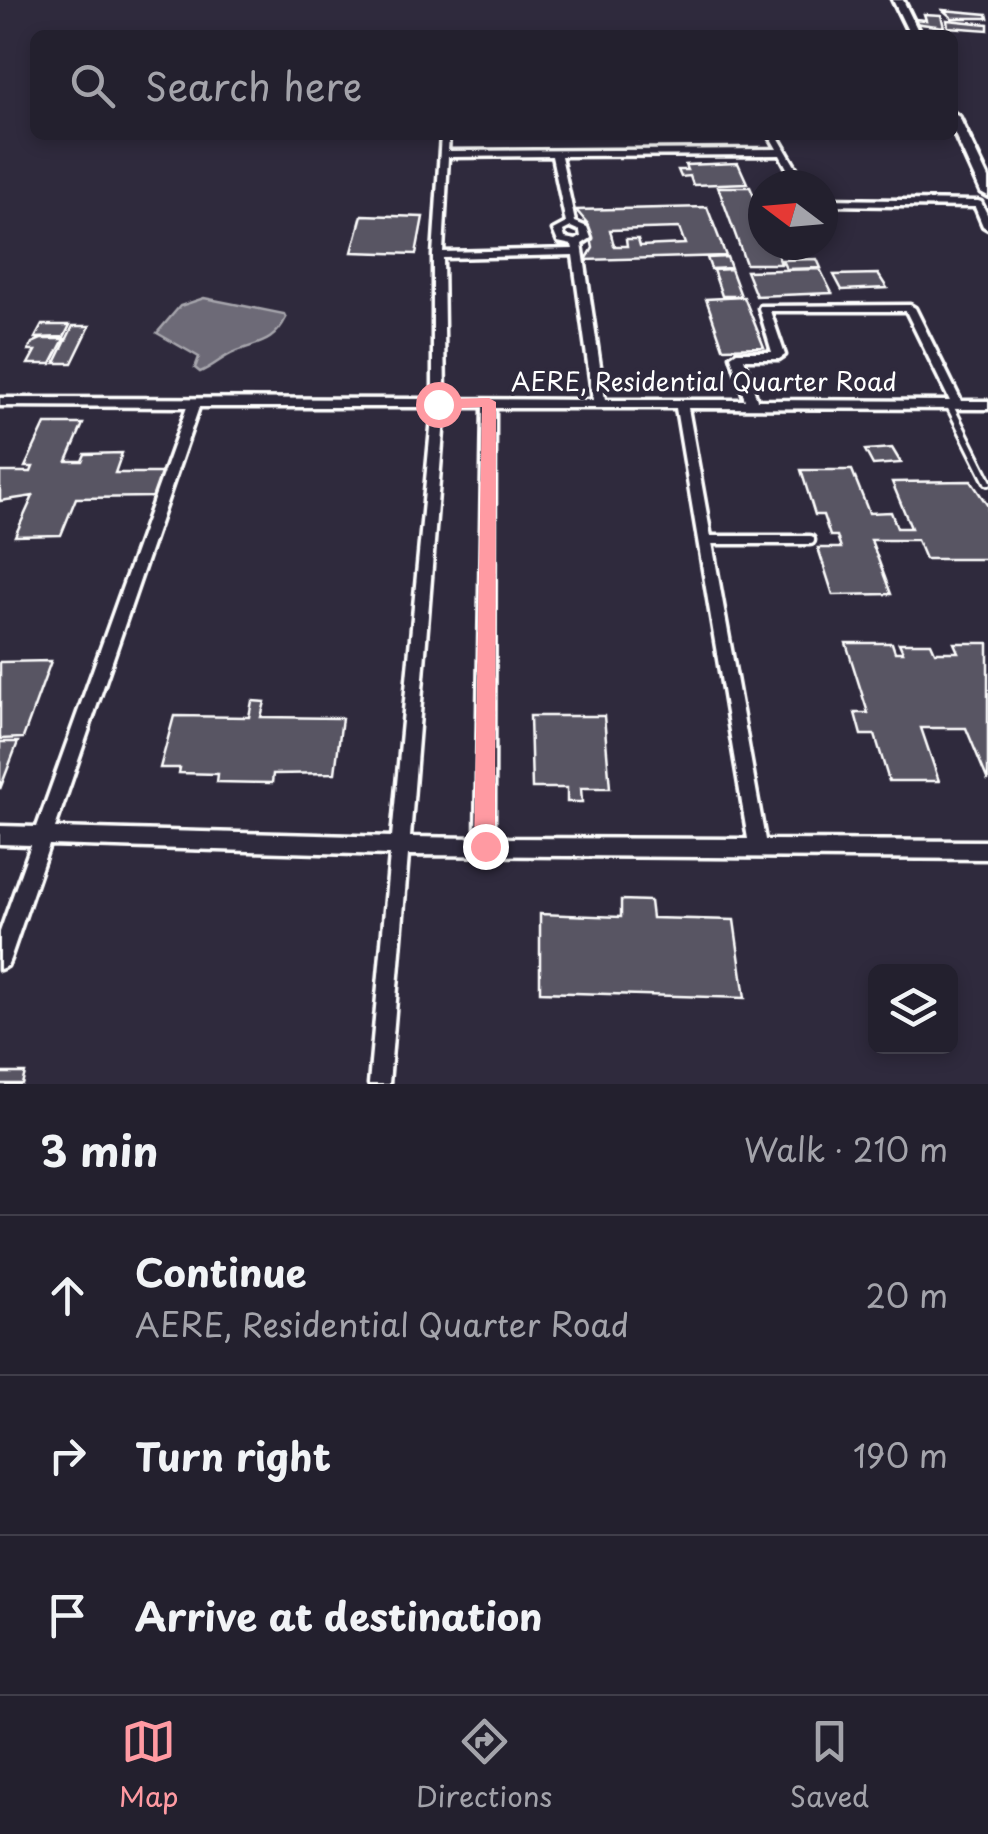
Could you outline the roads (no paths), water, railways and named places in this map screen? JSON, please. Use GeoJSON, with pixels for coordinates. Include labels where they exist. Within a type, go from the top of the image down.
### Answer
{"type":"FeatureCollection","features":[{"type":"Feature","properties":{"kind":"street"},"geometry":{"type":"LineString","coordinates":[[898,0],[912,30]]}},
{"type":"Feature","properties":{"kind":"street"},"geometry":{"type":"LineString","coordinates":[[958,128],[988,192]]}},
{"type":"Feature","properties":{"kind":"street"},"geometry":{"type":"LineString","coordinates":[[379,1084],[438,404],[438,255],[445,140]]}},
{"type":"Feature","properties":{"kind":"street"},"geometry":{"type":"LineString","coordinates":[[737,140],[742,152]]}},
{"type":"Feature","properties":{"kind":"street"},"geometry":{"type":"LineString","coordinates":[[775,140],[792,170]]}},
{"type":"Feature","properties":{"kind":"street"},"geometry":{"type":"LineString","coordinates":[[444,154],[781,152]]}},
{"type":"Feature","properties":{"kind":"street"},"geometry":{"type":"LineString","coordinates":[[556,154],[571,224],[584,228],[586,238],[578,248],[598,401]]}},
{"type":"Feature","properties":{"kind":"street"},"geometry":{"type":"LineString","coordinates":[[838,202],[978,204],[988,226]]}},
{"type":"Feature","properties":{"kind":"street"},"geometry":{"type":"LineString","coordinates":[[438,255],[578,248]]}},
{"type":"Feature","properties":{"kind":"street"},"geometry":{"type":"LineString","coordinates":[[752,404],[737,356],[780,355],[764,308],[910,308],[953,404]]}},
{"type":"Feature","properties":{"kind":"street","name":"AERE, Residential Quarter Road"},"geometry":{"type":"LineString","coordinates":[[0,402],[988,404]]}},
{"type":"Feature","properties":{"kind":"street"},"geometry":{"type":"LineString","coordinates":[[0,959],[194,402]]}},
{"type":"Feature","properties":{"kind":"street"},"geometry":{"type":"LineString","coordinates":[[485,846],[489,402]]}},
{"type":"Feature","properties":{"kind":"street"},"geometry":{"type":"LineString","coordinates":[[681,403],[758,849]]}},
{"type":"Feature","properties":{"kind":"street"},"geometry":{"type":"LineString","coordinates":[[0,835],[399,846],[988,850]]}},
{"type":"Feature","properties":{"kind":"lane"},"geometry":{"type":"LineString","coordinates":[[953,404],[988,482]]}},
{"type":"Feature","properties":{"kind":"lane"},"geometry":{"type":"LineString","coordinates":[[705,540],[810,540]]}}]}
